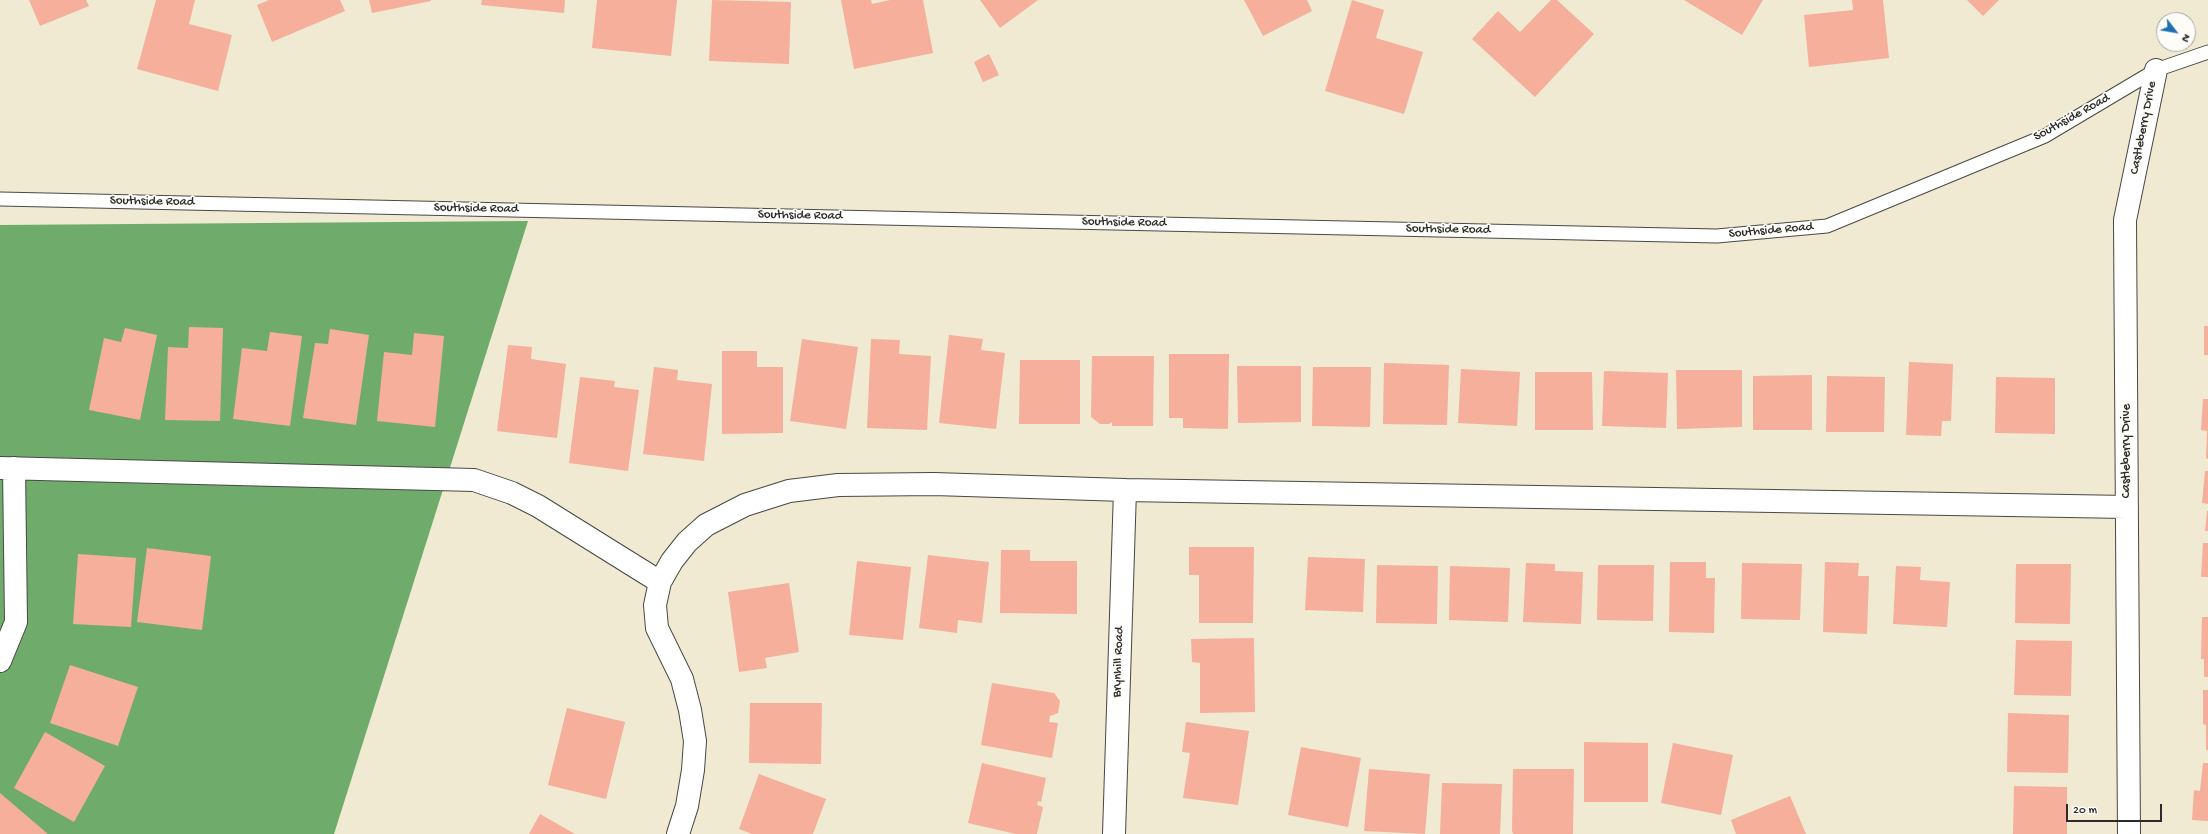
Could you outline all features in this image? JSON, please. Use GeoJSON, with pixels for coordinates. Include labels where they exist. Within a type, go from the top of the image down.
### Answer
{"type":"FeatureCollection","features":[{"type":"Feature","properties":{"kind":"street","name":"Castleberry Drive"},"geometry":{"type":"LineString","coordinates":[[2129,834],[2126,220],[2156,70]]}},
{"type":"Feature","properties":{"kind":"street"},"geometry":{"type":"LineString","coordinates":[[0,661],[16,622],[7,468],[474,480],[512,493],[538,506],[660,582]]}},
{"type":"Feature","properties":{"kind":"street"},"geometry":{"type":"LineString","coordinates":[[678,834],[687,806],[693,770],[695,741],[690,710],[682,679],[657,628],[655,605],[660,582],[672,561],[683,547],[706,525],[745,505],[789,491],[838,485],[934,484],[1125,490],[2127,507]]}},
{"type":"Feature","properties":{"kind":"street","name":"Brynhill Road"},"geometry":{"type":"LineString","coordinates":[[1114,834],[1125,490]]}},
{"type":"Feature","properties":{"kind":"lane","name":"Southside Road"},"geometry":{"type":"LineString","coordinates":[[0,199],[1717,236],[1827,226],[2045,136],[2156,70],[2208,52]]}},
{"type":"Feature","properties":{"kind":"green space"},"geometry":{"type":"Polygon","coordinates":[[[528,221],[334,834],[0,834],[0,225],[528,221]]]}},
{"type":"Feature","properties":{"kind":"building"},"geometry":{"type":"Polygon","coordinates":[[[29,0],[86,0],[89,6],[40,26],[29,0]]]}},
{"type":"Feature","properties":{"kind":"building"},"geometry":{"type":"Polygon","coordinates":[[[156,0],[195,0],[189,24],[232,35],[218,91],[137,69],[156,0]]]}},
{"type":"Feature","properties":{"kind":"building"},"geometry":{"type":"Polygon","coordinates":[[[269,0],[340,0],[345,11],[272,42],[257,5],[269,0]]]}},
{"type":"Feature","properties":{"kind":"building"},"geometry":{"type":"Polygon","coordinates":[[[369,0],[431,0],[431,1],[372,13],[369,0]]]}},
{"type":"Feature","properties":{"kind":"building"},"geometry":{"type":"Polygon","coordinates":[[[482,0],[565,0],[564,13],[481,5],[482,0]]]}},
{"type":"Feature","properties":{"kind":"building"},"geometry":{"type":"Polygon","coordinates":[[[597,0],[677,0],[671,56],[592,48],[597,0]]]}},
{"type":"Feature","properties":{"kind":"building"},"geometry":{"type":"Polygon","coordinates":[[[712,0],[791,2],[789,64],[709,61],[712,0]]]}},
{"type":"Feature","properties":{"kind":"building"},"geometry":{"type":"Polygon","coordinates":[[[841,0],[871,0],[872,4],[890,0],[923,0],[933,53],[854,69],[841,0]]]}},
{"type":"Feature","properties":{"kind":"building"},"geometry":{"type":"Polygon","coordinates":[[[980,0],[1038,0],[1000,28],[980,0]]]}},
{"type":"Feature","properties":{"kind":"building"},"geometry":{"type":"Polygon","coordinates":[[[1244,0],[1307,0],[1312,11],[1263,36],[1244,0]]]}},
{"type":"Feature","properties":{"kind":"building"},"geometry":{"type":"Polygon","coordinates":[[[1352,0],[1384,10],[1376,38],[1423,52],[1404,114],[1325,91],[1352,0]]]}},
{"type":"Feature","properties":{"kind":"building"},"geometry":{"type":"Polygon","coordinates":[[[1551,0],[1557,0],[1594,34],[1535,97],[1472,39],[1498,11],[1520,32],[1551,0]]]}},
{"type":"Feature","properties":{"kind":"building"},"geometry":{"type":"Polygon","coordinates":[[[1684,0],[1763,0],[1742,35],[1684,0]]]}},
{"type":"Feature","properties":{"kind":"building"},"geometry":{"type":"Polygon","coordinates":[[[1852,0],[1883,0],[1889,58],[1809,67],[1804,15],[1853,10],[1852,0]]]}},
{"type":"Feature","properties":{"kind":"building"},"geometry":{"type":"Polygon","coordinates":[[[1967,0],[1999,0],[1983,16],[1967,0]]]}},
{"type":"Feature","properties":{"kind":"building"},"geometry":{"type":"Polygon","coordinates":[[[989,54],[999,75],[983,82],[974,62],[989,54]]]}},
{"type":"Feature","properties":{"kind":"building"},"geometry":{"type":"Polygon","coordinates":[[[2204,326],[2208,326],[2208,355],[2204,355],[2204,326]]]}},
{"type":"Feature","properties":{"kind":"building"},"geometry":{"type":"Polygon","coordinates":[[[189,327],[223,328],[220,421],[165,420],[168,347],[188,348],[189,327]]]}},
{"type":"Feature","properties":{"kind":"building"},"geometry":{"type":"Polygon","coordinates":[[[125,328],[157,335],[140,420],[89,410],[104,338],[121,342],[125,328]]]}},
{"type":"Feature","properties":{"kind":"building"},"geometry":{"type":"Polygon","coordinates":[[[330,329],[369,335],[356,425],[303,418],[315,343],[328,344],[330,329]]]}},
{"type":"Feature","properties":{"kind":"building"},"geometry":{"type":"Polygon","coordinates":[[[270,332],[302,336],[290,426],[233,419],[242,348],[267,351],[270,332]]]}},
{"type":"Feature","properties":{"kind":"building"},"geometry":{"type":"Polygon","coordinates":[[[414,333],[444,336],[435,427],[377,421],[384,352],[412,355],[414,333]]]}},
{"type":"Feature","properties":{"kind":"building"},"geometry":{"type":"Polygon","coordinates":[[[949,335],[983,339],[981,350],[1005,353],[996,429],[939,423],[949,335]]]}},
{"type":"Feature","properties":{"kind":"building"},"geometry":{"type":"Polygon","coordinates":[[[802,339],[858,347],[846,429],[790,421],[802,339]]]}},
{"type":"Feature","properties":{"kind":"building"},"geometry":{"type":"Polygon","coordinates":[[[871,339],[900,340],[899,354],[931,356],[927,430],[867,428],[871,339]]]}},
{"type":"Feature","properties":{"kind":"building"},"geometry":{"type":"Polygon","coordinates":[[[508,345],[532,347],[531,359],[566,364],[557,438],[497,431],[508,345]]]}},
{"type":"Feature","properties":{"kind":"building"},"geometry":{"type":"Polygon","coordinates":[[[722,351],[757,351],[757,367],[783,367],[783,433],[722,434],[722,351]]]}},
{"type":"Feature","properties":{"kind":"building"},"geometry":{"type":"Polygon","coordinates":[[[1169,354],[1229,354],[1228,429],[1183,428],[1183,418],[1169,418],[1169,354]]]}},
{"type":"Feature","properties":{"kind":"building"},"geometry":{"type":"Polygon","coordinates":[[[1092,356],[1154,356],[1153,426],[1112,426],[1112,422],[1109,424],[1100,424],[1091,417],[1092,356]]]}},
{"type":"Feature","properties":{"kind":"building"},"geometry":{"type":"Polygon","coordinates":[[[1020,360],[1080,360],[1080,424],[1019,424],[1020,360]]]}},
{"type":"Feature","properties":{"kind":"building"},"geometry":{"type":"Polygon","coordinates":[[[1909,362],[1953,364],[1951,421],[1942,421],[1941,436],[1906,435],[1909,362]]]}},
{"type":"Feature","properties":{"kind":"building"},"geometry":{"type":"Polygon","coordinates":[[[1384,363],[1449,365],[1447,425],[1383,424],[1384,363]]]}},
{"type":"Feature","properties":{"kind":"building"},"geometry":{"type":"Polygon","coordinates":[[[1237,366],[1301,366],[1301,422],[1238,423],[1237,366]]]}},
{"type":"Feature","properties":{"kind":"building"},"geometry":{"type":"Polygon","coordinates":[[[654,367],[678,370],[677,380],[712,384],[704,461],[643,454],[654,367]]]}},
{"type":"Feature","properties":{"kind":"building"},"geometry":{"type":"Polygon","coordinates":[[[1313,367],[1371,367],[1370,427],[1312,426],[1313,367]]]}},
{"type":"Feature","properties":{"kind":"building"},"geometry":{"type":"Polygon","coordinates":[[[1461,369],[1520,372],[1517,426],[1458,423],[1461,369]]]}},
{"type":"Feature","properties":{"kind":"building"},"geometry":{"type":"Polygon","coordinates":[[[1676,370],[1742,370],[1742,427],[1677,429],[1676,370]]]}},
{"type":"Feature","properties":{"kind":"building"},"geometry":{"type":"Polygon","coordinates":[[[1604,371],[1668,373],[1666,428],[1602,426],[1604,371]]]}},
{"type":"Feature","properties":{"kind":"building"},"geometry":{"type":"Polygon","coordinates":[[[1535,372],[1592,372],[1593,430],[1535,430],[1535,372]]]}},
{"type":"Feature","properties":{"kind":"building"},"geometry":{"type":"Polygon","coordinates":[[[1812,375],[1812,430],[1753,430],[1753,376],[1812,375]]]}},
{"type":"Feature","properties":{"kind":"building"},"geometry":{"type":"Polygon","coordinates":[[[1827,376],[1885,377],[1884,432],[1826,432],[1827,376]]]}},
{"type":"Feature","properties":{"kind":"building"},"geometry":{"type":"Polygon","coordinates":[[[580,377],[615,381],[614,387],[639,390],[628,471],[569,463],[580,377]]]}},
{"type":"Feature","properties":{"kind":"building"},"geometry":{"type":"Polygon","coordinates":[[[1996,377],[2055,378],[2055,434],[1995,433],[1996,377]]]}},
{"type":"Feature","properties":{"kind":"building"},"geometry":{"type":"Polygon","coordinates":[[[2203,399],[2208,399],[2208,431],[2201,430],[2203,399]]]}},
{"type":"Feature","properties":{"kind":"building"},"geometry":{"type":"Polygon","coordinates":[[[2208,431],[2208,459],[2206,458],[2208,431]]]}},
{"type":"Feature","properties":{"kind":"building"},"geometry":{"type":"Polygon","coordinates":[[[2205,471],[2208,471],[2208,504],[2202,503],[2205,471]]]}},
{"type":"Feature","properties":{"kind":"building"},"geometry":{"type":"Polygon","coordinates":[[[2207,511],[2208,531],[2205,531],[2207,511]]]}},
{"type":"Feature","properties":{"kind":"building"},"geometry":{"type":"Polygon","coordinates":[[[2203,543],[2208,543],[2208,577],[2201,577],[2203,543]]]}},
{"type":"Feature","properties":{"kind":"building"},"geometry":{"type":"Polygon","coordinates":[[[1189,547],[1254,547],[1253,623],[1199,623],[1199,575],[1189,575],[1189,547]]]}},
{"type":"Feature","properties":{"kind":"building"},"geometry":{"type":"Polygon","coordinates":[[[147,548],[211,556],[202,630],[137,622],[147,548]]]}},
{"type":"Feature","properties":{"kind":"building"},"geometry":{"type":"Polygon","coordinates":[[[1001,550],[1030,550],[1030,561],[1077,561],[1077,614],[1000,613],[1001,550]]]}},
{"type":"Feature","properties":{"kind":"building"},"geometry":{"type":"Polygon","coordinates":[[[78,554],[136,558],[131,627],[73,624],[78,554]]]}},
{"type":"Feature","properties":{"kind":"building"},"geometry":{"type":"Polygon","coordinates":[[[928,555],[989,562],[982,623],[958,620],[957,633],[919,628],[928,555]]]}},
{"type":"Feature","properties":{"kind":"building"},"geometry":{"type":"Polygon","coordinates":[[[1308,557],[1365,559],[1363,612],[1305,610],[1308,557]]]}},
{"type":"Feature","properties":{"kind":"building"},"geometry":{"type":"Polygon","coordinates":[[[857,561],[911,567],[903,640],[849,635],[857,561]]]}},
{"type":"Feature","properties":{"kind":"building"},"geometry":{"type":"Polygon","coordinates":[[[1670,562],[1706,562],[1706,578],[1715,578],[1714,633],[1669,632],[1670,562]]]}},
{"type":"Feature","properties":{"kind":"building"},"geometry":{"type":"Polygon","coordinates":[[[1825,562],[1859,563],[1858,576],[1869,576],[1867,634],[1823,632],[1825,562]]]}},
{"type":"Feature","properties":{"kind":"building"},"geometry":{"type":"Polygon","coordinates":[[[1526,563],[1555,564],[1555,571],[1583,572],[1581,624],[1523,622],[1526,563]]]}},
{"type":"Feature","properties":{"kind":"building"},"geometry":{"type":"Polygon","coordinates":[[[1742,563],[1802,564],[1800,620],[1741,619],[1742,563]]]}},
{"type":"Feature","properties":{"kind":"building"},"geometry":{"type":"Polygon","coordinates":[[[2016,564],[2071,564],[2070,624],[2015,623],[2016,564]]]}},
{"type":"Feature","properties":{"kind":"building"},"geometry":{"type":"Polygon","coordinates":[[[1377,565],[1438,566],[1437,624],[1376,623],[1377,565]]]}},
{"type":"Feature","properties":{"kind":"building"},"geometry":{"type":"Polygon","coordinates":[[[1598,565],[1654,565],[1653,621],[1597,620],[1598,565]]]}},
{"type":"Feature","properties":{"kind":"building"},"geometry":{"type":"Polygon","coordinates":[[[1450,566],[1510,568],[1508,622],[1449,620],[1450,566]]]}},
{"type":"Feature","properties":{"kind":"building"},"geometry":{"type":"Polygon","coordinates":[[[1896,566],[1921,567],[1920,580],[1950,582],[1947,627],[1893,624],[1896,566]]]}},
{"type":"Feature","properties":{"kind":"building"},"geometry":{"type":"Polygon","coordinates":[[[789,583],[799,652],[765,658],[767,668],[739,672],[728,592],[789,583]]]}},
{"type":"Feature","properties":{"kind":"building"},"geometry":{"type":"Polygon","coordinates":[[[2202,617],[2208,617],[2208,677],[2204,677],[2204,659],[2201,659],[2202,617]]]}},
{"type":"Feature","properties":{"kind":"building"},"geometry":{"type":"Polygon","coordinates":[[[1254,638],[1255,712],[1200,713],[1200,663],[1192,662],[1191,639],[1254,638]]]}},
{"type":"Feature","properties":{"kind":"building"},"geometry":{"type":"Polygon","coordinates":[[[2016,640],[2072,641],[2071,696],[2014,695],[2016,640]]]}},
{"type":"Feature","properties":{"kind":"building"},"geometry":{"type":"Polygon","coordinates":[[[70,665],[138,687],[118,746],[50,723],[70,665]]]}},
{"type":"Feature","properties":{"kind":"building"},"geometry":{"type":"Polygon","coordinates":[[[992,683],[1054,693],[1060,701],[1058,713],[1050,716],[1049,722],[1058,723],[1052,758],[981,745],[992,683]]]}},
{"type":"Feature","properties":{"kind":"building"},"geometry":{"type":"Polygon","coordinates":[[[2203,690],[2208,690],[2208,750],[2206,750],[2206,725],[2203,724],[2203,690]]]}},
{"type":"Feature","properties":{"kind":"building"},"geometry":{"type":"Polygon","coordinates":[[[750,703],[822,703],[821,764],[749,763],[750,703]]]}},
{"type":"Feature","properties":{"kind":"building"},"geometry":{"type":"Polygon","coordinates":[[[567,708],[625,722],[606,799],[548,785],[567,708]]]}},
{"type":"Feature","properties":{"kind":"building"},"geometry":{"type":"Polygon","coordinates":[[[2008,713],[2069,715],[2068,773],[2007,772],[2008,713]]]}},
{"type":"Feature","properties":{"kind":"building"},"geometry":{"type":"Polygon","coordinates":[[[1186,722],[1249,731],[1238,805],[1183,798],[1190,753],[1182,752],[1186,722]]]}},
{"type":"Feature","properties":{"kind":"building"},"geometry":{"type":"Polygon","coordinates":[[[45,732],[105,766],[74,822],[14,788],[45,732]]]}},
{"type":"Feature","properties":{"kind":"building"},"geometry":{"type":"Polygon","coordinates":[[[1584,742],[1648,743],[1648,802],[1584,802],[1584,742]]]}},
{"type":"Feature","properties":{"kind":"building"},"geometry":{"type":"Polygon","coordinates":[[[1673,743],[1733,755],[1721,815],[1661,803],[1673,743]]]}},
{"type":"Feature","properties":{"kind":"building"},"geometry":{"type":"Polygon","coordinates":[[[1301,747],[1361,758],[1348,827],[1288,815],[1301,747]]]}},
{"type":"Feature","properties":{"kind":"building"},"geometry":{"type":"Polygon","coordinates":[[[982,763],[1046,778],[1041,802],[1038,801],[1037,805],[1043,807],[1037,834],[1016,834],[968,823],[982,763]]]}},
{"type":"Feature","properties":{"kind":"building"},"geometry":{"type":"Polygon","coordinates":[[[2203,763],[2208,763],[2208,821],[2192,820],[2194,790],[2200,791],[2203,763]]]}},
{"type":"Feature","properties":{"kind":"building"},"geometry":{"type":"Polygon","coordinates":[[[1369,769],[1430,774],[1425,834],[1364,831],[1369,769]]]}},
{"type":"Feature","properties":{"kind":"building"},"geometry":{"type":"Polygon","coordinates":[[[1513,769],[1574,769],[1573,834],[1514,834],[1512,832],[1513,769]]]}},
{"type":"Feature","properties":{"kind":"building"},"geometry":{"type":"Polygon","coordinates":[[[759,774],[826,799],[813,834],[752,834],[739,829],[759,774]]]}},
{"type":"Feature","properties":{"kind":"building"},"geometry":{"type":"Polygon","coordinates":[[[1442,783],[1502,784],[1500,834],[1440,834],[1442,783]]]}},
{"type":"Feature","properties":{"kind":"building"},"geometry":{"type":"Polygon","coordinates":[[[2014,786],[2067,787],[2067,834],[2013,834],[2014,786]]]}},
{"type":"Feature","properties":{"kind":"building"},"geometry":{"type":"Polygon","coordinates":[[[0,793],[48,834],[0,834],[0,793]]]}},
{"type":"Feature","properties":{"kind":"building"},"geometry":{"type":"Polygon","coordinates":[[[1790,796],[1806,834],[1736,834],[1731,820],[1790,796]]]}},
{"type":"Feature","properties":{"kind":"building"},"geometry":{"type":"Polygon","coordinates":[[[540,814],[575,834],[529,834],[540,814]]]}}]}
